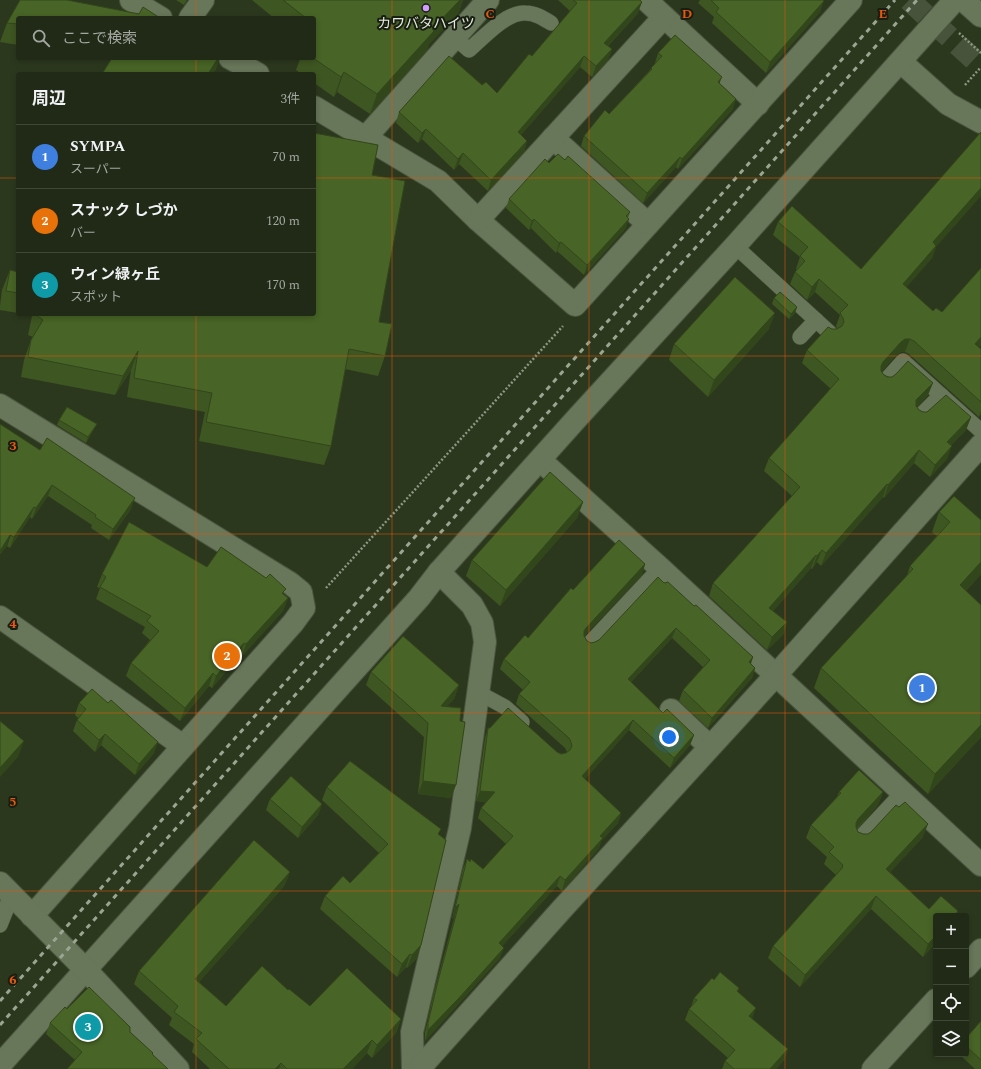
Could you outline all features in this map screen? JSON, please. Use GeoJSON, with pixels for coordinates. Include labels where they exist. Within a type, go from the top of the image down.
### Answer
{"type":"FeatureCollection","features":[{"type":"Feature","properties":{"kind":"street"},"geometry":{"type":"LineString","coordinates":[[131,0],[159,16]]}},
{"type":"Feature","properties":{"kind":"street"},"geometry":{"type":"LineString","coordinates":[[191,16],[203,0]]}},
{"type":"Feature","properties":{"kind":"street"},"geometry":{"type":"LineString","coordinates":[[366,137],[488,0]]}},
{"type":"Feature","properties":{"kind":"street"},"geometry":{"type":"LineString","coordinates":[[646,0],[758,104]]}},
{"type":"Feature","properties":{"kind":"street"},"geometry":{"type":"LineString","coordinates":[[0,1065],[414,604],[439,572],[901,62],[955,0]]}},
{"type":"Feature","properties":{"kind":"street"},"geometry":{"type":"LineString","coordinates":[[962,0],[981,16]]}},
{"type":"Feature","properties":{"kind":"street"},"geometry":{"type":"LineString","coordinates":[[316,108],[438,181],[478,220],[575,305],[758,104],[843,3]]}},
{"type":"Feature","properties":{"kind":"street"},"geometry":{"type":"LineString","coordinates":[[478,220],[664,17]]}},
{"type":"Feature","properties":{"kind":"street"},"geometry":{"type":"LineString","coordinates":[[234,60],[254,72]]}},
{"type":"Feature","properties":{"kind":"street"},"geometry":{"type":"LineString","coordinates":[[901,62],[948,104],[981,122]]}},
{"type":"Feature","properties":{"kind":"street"},"geometry":{"type":"LineString","coordinates":[[553,138],[648,224]]}},
{"type":"Feature","properties":{"kind":"street"},"geometry":{"type":"LineString","coordinates":[[0,405],[290,583],[300,592],[304,608],[293,623],[32,916]]}},
{"type":"Feature","properties":{"kind":"street"},"geometry":{"type":"LineString","coordinates":[[418,1069],[776,675],[981,445]]}},
{"type":"Feature","properties":{"kind":"street"},"geometry":{"type":"LineString","coordinates":[[540,460],[660,568],[981,865]]}},
{"type":"Feature","properties":{"kind":"street"},"geometry":{"type":"LineString","coordinates":[[412,1069],[412,1032],[460,828],[485,642],[482,623],[472,605],[439,572]]}},
{"type":"Feature","properties":{"kind":"street"},"geometry":{"type":"LineString","coordinates":[[0,617],[183,746]]}},
{"type":"Feature","properties":{"kind":"street"},"geometry":{"type":"LineString","coordinates":[[671,710],[710,746]]}},
{"type":"Feature","properties":{"kind":"street"},"geometry":{"type":"LineString","coordinates":[[5,888],[86,970],[174,1067]]}},
{"type":"Feature","properties":{"kind":"street"},"geometry":{"type":"LineString","coordinates":[[969,964],[981,950]]}},
{"type":"Feature","properties":{"kind":"street"},"geometry":{"type":"LineString","coordinates":[[874,1069],[933,1003]]}},
{"type":"Feature","properties":{"kind":"lane"},"geometry":{"type":"LineString","coordinates":[[454,38],[469,50],[505,19],[525,12],[538,15],[551,23]]}},
{"type":"Feature","properties":{"kind":"lane"},"geometry":{"type":"LineString","coordinates":[[735,246],[830,333]]}},
{"type":"Feature","properties":{"kind":"lane"},"geometry":{"type":"LineString","coordinates":[[800,337],[816,320]]}},
{"type":"Feature","properties":{"kind":"lane"},"geometry":{"type":"LineString","coordinates":[[885,380],[903,362],[981,431]]}},
{"type":"Feature","properties":{"kind":"lane"},"geometry":{"type":"LineString","coordinates":[[920,416],[941,395]]}},
{"type":"Feature","properties":{"kind":"lane"},"geometry":{"type":"LineString","coordinates":[[589,644],[660,568]]}},
{"type":"Feature","properties":{"kind":"lane"},"geometry":{"type":"LineString","coordinates":[[479,693],[505,707],[532,731]]}},
{"type":"Feature","properties":{"kind":"lane"},"geometry":{"type":"LineString","coordinates":[[860,838],[902,792]]}},
{"type":"Feature","properties":{"kind":"lane"},"geometry":{"type":"LineString","coordinates":[[0,925],[6,910],[5,888]]}},
{"type":"Feature","properties":{"kind":"path"},"geometry":{"type":"LineString","coordinates":[[956,30],[981,53]]}},
{"type":"Feature","properties":{"kind":"path"},"geometry":{"type":"LineString","coordinates":[[961,89],[981,66]]}},
{"type":"Feature","properties":{"kind":"path"},"geometry":{"type":"LineString","coordinates":[[304,608],[324,590],[571,316],[575,305]]}},
{"type":"Feature","properties":{"kind":"building"},"geometry":{"type":"Polygon","coordinates":[[[20,0],[67,0],[139,14],[143,7],[157,16],[16,16],[16,24],[7,23],[20,0]]]}},
{"type":"Feature","properties":{"kind":"building"},"geometry":{"type":"Polygon","coordinates":[[[283,0],[460,0],[432,29],[434,31],[377,94],[344,72],[341,77],[316,60],[316,16],[303,16],[283,0]]]}},
{"type":"Feature","properties":{"kind":"building"},"geometry":{"type":"Polygon","coordinates":[[[573,0],[640,0],[642,2],[604,43],[612,49],[596,66],[584,56],[518,132],[527,141],[491,180],[463,153],[458,159],[426,129],[422,133],[399,112],[449,56],[482,85],[486,82],[497,93],[529,54],[532,56],[577,3],[573,0]]]}},
{"type":"Feature","properties":{"kind":"building"},"geometry":{"type":"Polygon","coordinates":[[[711,0],[824,1],[770,62],[716,12],[719,8],[711,0]]]}},
{"type":"Feature","properties":{"kind":"building"},"geometry":{"type":"Polygon","coordinates":[[[675,35],[722,77],[718,82],[736,99],[682,159],[680,157],[647,193],[584,136],[605,110],[609,114],[652,69],[651,68],[662,56],[658,53],[675,35]]]}},
{"type":"Feature","properties":{"kind":"building"},"geometry":{"type":"Polygon","coordinates":[[[111,60],[217,60],[209,72],[103,72],[111,60]]]}},
{"type":"Feature","properties":{"kind":"building"},"geometry":{"type":"Polygon","coordinates":[[[981,132],[981,188],[933,242],[936,246],[903,284],[933,311],[936,308],[942,312],[981,268],[981,337],[975,344],[981,349],[981,402],[910,339],[905,339],[901,342],[883,362],[881,371],[887,377],[892,377],[896,374],[908,361],[933,383],[916,400],[916,406],[919,410],[927,412],[946,395],[971,417],[947,442],[952,446],[935,465],[919,450],[826,553],[822,550],[817,556],[816,555],[769,608],[787,622],[772,637],[713,583],[800,487],[769,458],[839,379],[807,350],[828,327],[837,329],[842,326],[844,322],[840,313],[848,305],[819,279],[812,287],[795,272],[805,261],[800,256],[808,247],[778,222],[792,206],[861,269],[981,132]]]}},
{"type":"Feature","properties":{"kind":"building"},"geometry":{"type":"Polygon","coordinates":[[[316,133],[378,145],[372,175],[405,181],[379,322],[392,324],[385,356],[349,349],[331,446],[206,422],[212,393],[134,378],[138,351],[123,376],[28,357],[31,340],[43,320],[37,316],[316,316],[316,133]]]}},
{"type":"Feature","properties":{"kind":"building"},"geometry":{"type":"Polygon","coordinates":[[[558,154],[565,160],[568,156],[630,212],[626,216],[629,219],[587,265],[561,242],[559,243],[534,219],[532,221],[509,199],[545,159],[549,163],[558,154]]]}},
{"type":"Feature","properties":{"kind":"building"},"geometry":{"type":"Polygon","coordinates":[[[10,270],[16,272],[16,293],[6,291],[10,270]]]}},
{"type":"Feature","properties":{"kind":"building"},"geometry":{"type":"Polygon","coordinates":[[[735,277],[775,313],[714,380],[674,344],[735,277]]]}},
{"type":"Feature","properties":{"kind":"building"},"geometry":{"type":"Polygon","coordinates":[[[780,292],[797,307],[791,314],[774,298],[780,292]]]}},
{"type":"Feature","properties":{"kind":"building"},"geometry":{"type":"Polygon","coordinates":[[[67,407],[97,424],[88,437],[59,420],[67,407]]]}},
{"type":"Feature","properties":{"kind":"building"},"geometry":{"type":"Polygon","coordinates":[[[0,424],[40,450],[47,438],[135,498],[113,529],[95,517],[96,515],[52,485],[36,508],[34,507],[14,537],[10,535],[0,551],[0,424]]]}},
{"type":"Feature","properties":{"kind":"building"},"geometry":{"type":"Polygon","coordinates":[[[550,472],[583,502],[506,590],[472,560],[550,472]]]}},
{"type":"Feature","properties":{"kind":"building"},"geometry":{"type":"Polygon","coordinates":[[[954,496],[981,520],[981,562],[960,585],[981,605],[981,725],[935,774],[821,668],[913,569],[910,566],[950,522],[939,512],[954,496]]]}},
{"type":"Feature","properties":{"kind":"building"},"geometry":{"type":"Polygon","coordinates":[[[129,522],[207,567],[221,547],[266,578],[270,574],[286,589],[282,593],[288,598],[246,644],[244,643],[216,676],[213,673],[185,708],[131,663],[159,631],[147,621],[151,616],[100,587],[106,577],[102,574],[129,522]]]}},
{"type":"Feature","properties":{"kind":"building"},"geometry":{"type":"Polygon","coordinates":[[[619,540],[645,564],[586,628],[584,631],[584,636],[587,641],[591,643],[599,640],[658,577],[664,583],[668,582],[694,606],[696,605],[753,657],[749,662],[755,668],[712,718],[683,690],[710,660],[676,628],[628,679],[663,713],[667,709],[694,735],[674,758],[633,720],[582,776],[621,813],[600,836],[603,838],[565,880],[560,876],[499,943],[504,948],[428,1030],[428,1023],[438,981],[459,904],[455,908],[467,859],[470,862],[471,859],[483,869],[513,836],[481,808],[495,792],[480,791],[488,728],[490,728],[508,708],[557,752],[561,754],[566,753],[572,746],[569,738],[519,694],[530,682],[504,659],[525,635],[528,638],[571,588],[573,590],[619,540]]]}},
{"type":"Feature","properties":{"kind":"building"},"geometry":{"type":"Polygon","coordinates":[[[403,636],[459,685],[441,706],[461,708],[460,721],[465,722],[456,785],[423,781],[428,723],[371,672],[403,636]]]}},
{"type":"Feature","properties":{"kind":"building"},"geometry":{"type":"Polygon","coordinates":[[[92,689],[108,703],[111,700],[158,742],[139,764],[105,734],[99,740],[77,720],[86,709],[79,703],[92,689]]]}},
{"type":"Feature","properties":{"kind":"building"},"geometry":{"type":"Polygon","coordinates":[[[0,721],[24,741],[0,768],[0,721]]]}},
{"type":"Feature","properties":{"kind":"building"},"geometry":{"type":"Polygon","coordinates":[[[350,761],[441,829],[438,834],[446,840],[421,945],[412,955],[410,954],[402,964],[325,896],[343,876],[350,883],[388,844],[327,787],[350,761]]]}},
{"type":"Feature","properties":{"kind":"building"},"geometry":{"type":"Polygon","coordinates":[[[859,770],[883,792],[856,823],[858,832],[863,834],[868,834],[871,832],[896,805],[899,807],[905,802],[928,824],[886,869],[929,909],[941,896],[958,911],[956,913],[933,913],[933,939],[928,944],[876,896],[805,975],[773,946],[843,867],[843,865],[829,852],[834,847],[811,825],[841,793],[839,792],[859,770]]]}},
{"type":"Feature","properties":{"kind":"building"},"geometry":{"type":"Polygon","coordinates":[[[291,776],[322,804],[302,827],[270,799],[291,776]]]}},
{"type":"Feature","properties":{"kind":"building"},"geometry":{"type":"Polygon","coordinates":[[[254,840],[290,872],[195,979],[226,1006],[262,966],[288,990],[289,989],[310,1006],[347,968],[401,1019],[377,1045],[372,1040],[343,1069],[287,1069],[281,1063],[275,1069],[229,1069],[196,1039],[202,1033],[174,1012],[178,1006],[139,971],[254,840]]]}},
{"type":"Feature","properties":{"kind":"building"},"geometry":{"type":"Polygon","coordinates":[[[720,972],[739,988],[737,991],[756,1008],[749,1016],[788,1049],[770,1069],[734,1069],[725,1061],[735,1050],[689,1009],[697,1000],[694,998],[712,978],[714,980],[720,972]]]}},
{"type":"Feature","properties":{"kind":"building"},"geometry":{"type":"Polygon","coordinates":[[[89,987],[130,1027],[130,1032],[168,1069],[67,1069],[82,1052],[50,1023],[65,1007],[67,1009],[89,987]]]}},
{"type":"Feature","properties":{"kind":"building"},"geometry":{"type":"Polygon","coordinates":[[[981,1021],[981,1060],[969,1049],[969,1035],[981,1021]]]}},
{"type":"Feature","properties":{"kind":"tunnel"},"geometry":{"type":"LineString","coordinates":[[909,0],[981,66]]}},
{"type":"Feature","properties":{"kind":"railway"},"geometry":{"type":"LineString","coordinates":[[0,1001],[895,0]]}},
{"type":"Feature","properties":{"kind":"railway"},"geometry":{"type":"LineString","coordinates":[[0,1025],[917,0]]}},
{"type":"Feature","properties":{"kind":"place","name":"カワバタハイツ"},"geometry":{"type":"Point","coordinates":[426,8]}},
{"type":"Feature","properties":{"kind":"place","name":"スナック しづか"},"geometry":{"type":"Point","coordinates":[227,656]}},
{"type":"Feature","properties":{"kind":"place","name":"SYMPA"},"geometry":{"type":"Point","coordinates":[922,688]}},
{"type":"Feature","properties":{"kind":"place","name":"ウィン緑ヶ丘"},"geometry":{"type":"Point","coordinates":[88,1027]}}]}
